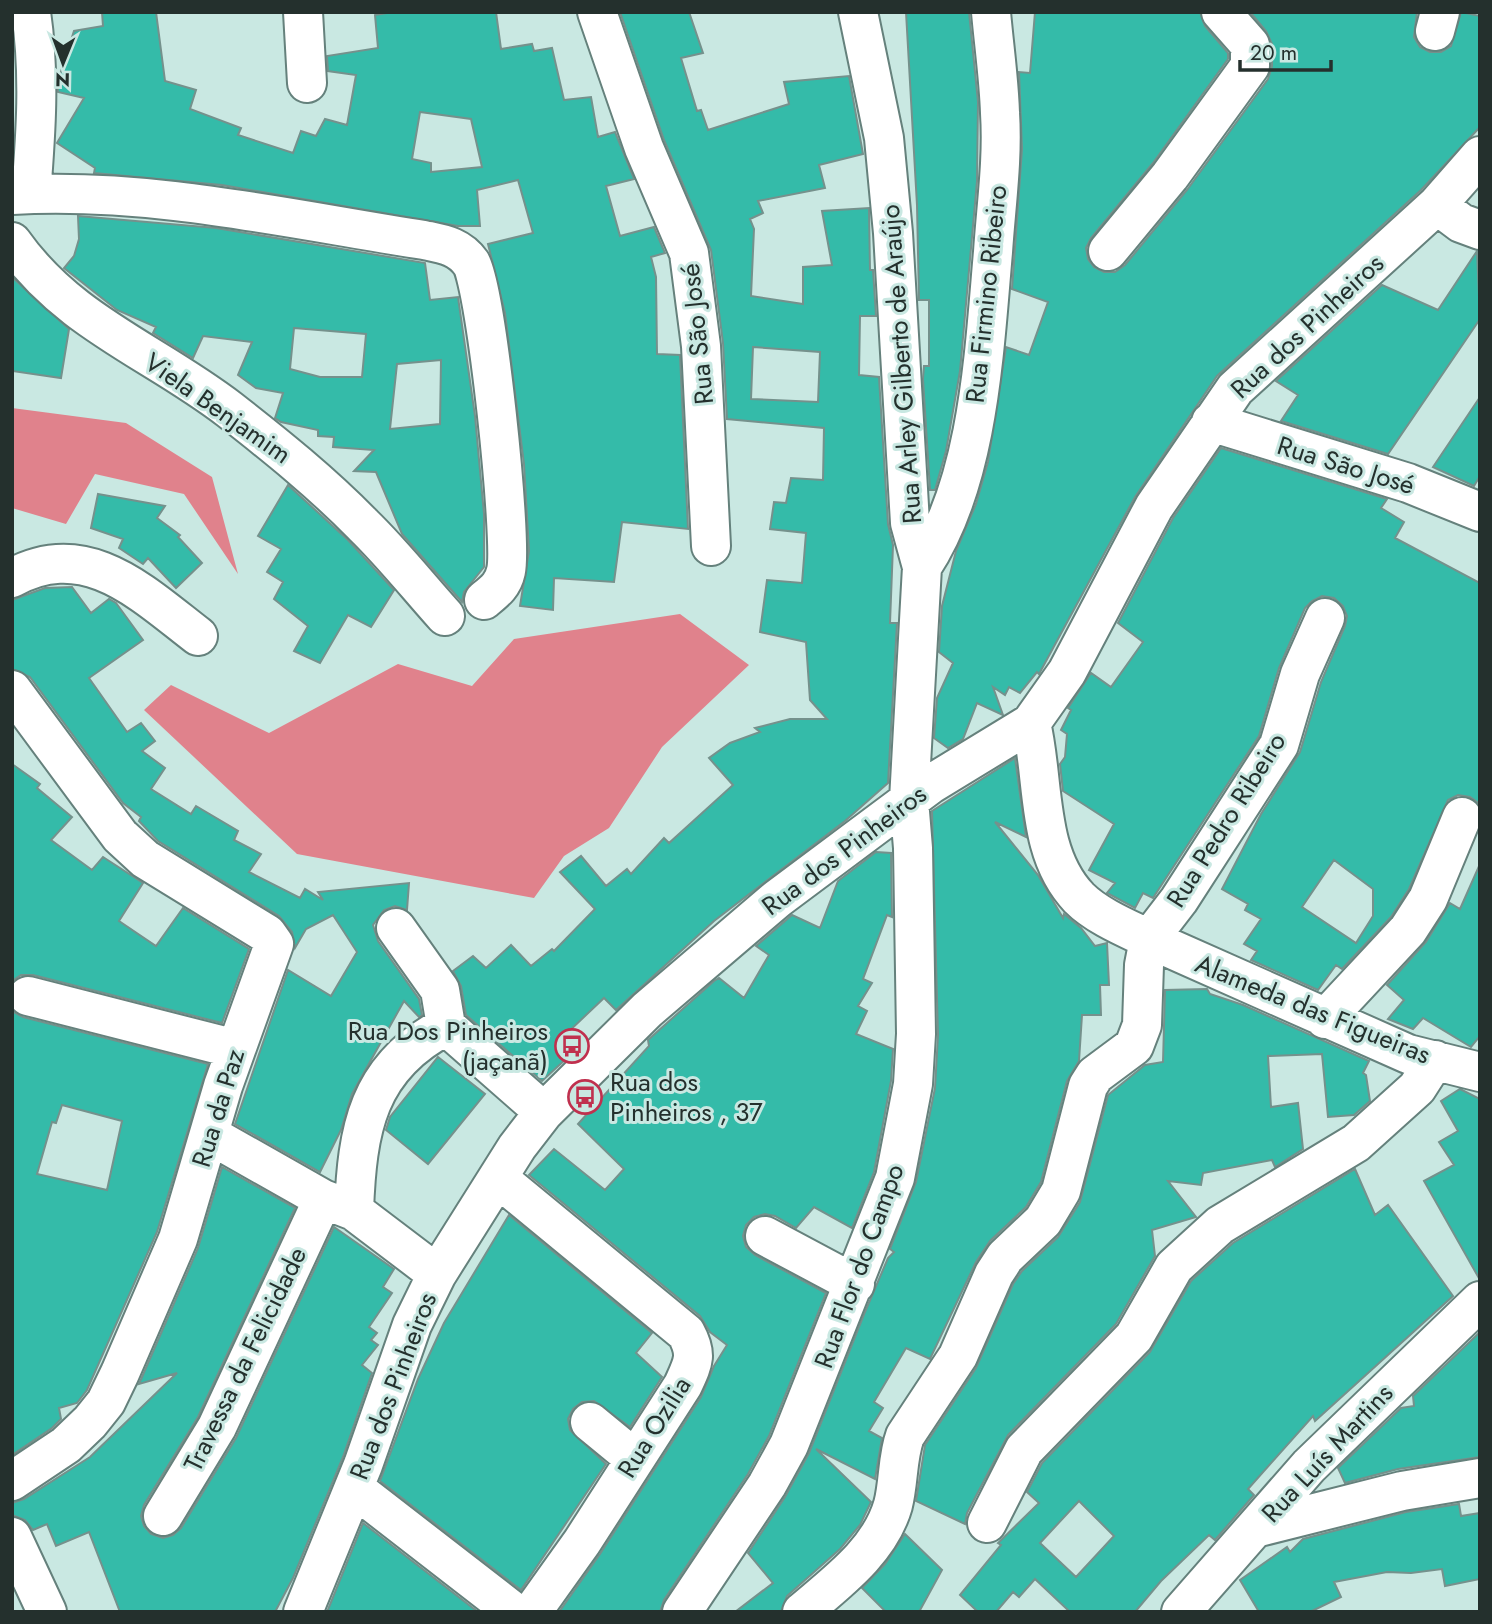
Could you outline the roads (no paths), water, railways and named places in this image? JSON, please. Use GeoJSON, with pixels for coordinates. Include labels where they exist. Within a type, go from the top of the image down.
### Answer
{"type":"FeatureCollection","features":[{"type":"Feature","properties":{"kind":"street"},"geometry":{"type":"LineString","coordinates":[[31,12],[38,61],[38,115],[22,194],[188,202],[425,240],[456,248],[472,264],[480,291],[498,423],[507,534],[506,570],[499,588],[484,600]]}},
{"type":"Feature","properties":{"kind":"street"},"geometry":{"type":"LineString","coordinates":[[303,12],[307,83]]}},
{"type":"Feature","properties":{"kind":"street","name":"Rua São José"},"geometry":{"type":"LineString","coordinates":[[597,12],[644,148],[689,253],[701,346],[711,546]]}},
{"type":"Feature","properties":{"kind":"street","name":"Rua Arley Gilberto de Araújo"},"geometry":{"type":"LineString","coordinates":[[858,12],[884,138],[893,233],[910,523],[922,567],[908,800]]}},
{"type":"Feature","properties":{"kind":"street","name":"Rua Firmino Ribeiro"},"geometry":{"type":"LineString","coordinates":[[922,567],[942,533],[956,492],[972,427],[983,356],[1001,158],[991,12]]}},
{"type":"Feature","properties":{"kind":"street"},"geometry":{"type":"LineString","coordinates":[[1108,251],[1170,176],[1250,66],[1250,45],[1222,12]]}},
{"type":"Feature","properties":{"kind":"street","name":"Rua dos Pinheiros"},"geometry":{"type":"LineString","coordinates":[[303,1612],[354,1488],[412,1325],[438,1274],[499,1180],[517,1147],[544,1112],[647,1010],[777,899],[908,800],[1031,723],[1067,672],[1154,507],[1235,389],[1437,205],[1480,156]]}},
{"type":"Feature","properties":{"kind":"street"},"geometry":{"type":"LineString","coordinates":[[1437,205],[1461,223],[1480,230]]}},
{"type":"Feature","properties":{"kind":"street","name":"Viela Benjamim"},"geometry":{"type":"LineString","coordinates":[[12,242],[50,287],[91,322],[227,408],[295,461],[364,525],[445,616]]}},
{"type":"Feature","properties":{"kind":"street","name":"Rua São José"},"geometry":{"type":"LineString","coordinates":[[1210,422],[1408,483],[1480,512]]}},
{"type":"Feature","properties":{"kind":"street"},"geometry":{"type":"LineString","coordinates":[[12,578],[49,563],[93,568],[116,576],[198,636]]}},
{"type":"Feature","properties":{"kind":"street","name":"Rua Pedro Ribeiro"},"geometry":{"type":"LineString","coordinates":[[1149,939],[1179,900],[1279,745],[1300,674],[1325,618]]}},
{"type":"Feature","properties":{"kind":"street","name":"Rua da Paz"},"geometry":{"type":"LineString","coordinates":[[12,690],[121,836],[145,859],[267,934],[274,944],[236,1049],[178,1239],[151,1308],[106,1402],[66,1445],[12,1481]]}},
{"type":"Feature","properties":{"kind":"street","name":"Alameda das Figueiras"},"geometry":{"type":"LineString","coordinates":[[1031,723],[1038,751],[1044,817],[1055,860],[1079,898],[1118,924],[1325,1018],[1409,1054],[1480,1072]]}},
{"type":"Feature","properties":{"kind":"street","name":"Rua Flor do Campo"},"geometry":{"type":"LineString","coordinates":[[682,1612],[767,1485],[789,1445],[895,1178],[913,1084],[916,1034],[913,848],[908,800]]}},
{"type":"Feature","properties":{"kind":"street"},"geometry":{"type":"LineString","coordinates":[[1325,1018],[1408,930],[1428,899],[1462,817]]}},
{"type":"Feature","properties":{"kind":"street"},"geometry":{"type":"LineString","coordinates":[[396,928],[440,990],[446,1026],[544,1112]]}},
{"type":"Feature","properties":{"kind":"street"},"geometry":{"type":"LineString","coordinates":[[802,1612],[860,1561],[883,1530],[893,1506],[900,1449],[905,1436],[958,1356],[994,1274],[1004,1258],[1043,1221],[1061,1191],[1088,1086],[1095,1075],[1134,1046],[1142,1025],[1144,965],[1149,939]]}},
{"type":"Feature","properties":{"kind":"street"},"geometry":{"type":"LineString","coordinates":[[29,996],[236,1049]]}},
{"type":"Feature","properties":{"kind":"street"},"geometry":{"type":"LineString","coordinates":[[339,1205],[356,1158],[369,1103],[383,1079],[423,1040],[446,1026]]}},
{"type":"Feature","properties":{"kind":"street"},"geometry":{"type":"LineString","coordinates":[[987,1523],[1024,1450],[1134,1337],[1174,1267],[1220,1225],[1356,1143],[1417,1088],[1435,1060]]}},
{"type":"Feature","properties":{"kind":"street"},"geometry":{"type":"LineString","coordinates":[[210,1135],[339,1205],[438,1274]]}},
{"type":"Feature","properties":{"kind":"street","name":"Rua Ozilia"},"geometry":{"type":"LineString","coordinates":[[499,1180],[686,1333],[694,1349],[692,1366],[683,1385],[582,1542],[532,1612]]}},
{"type":"Feature","properties":{"kind":"street","name":"Travessa da Felicidade"},"geometry":{"type":"LineString","coordinates":[[163,1516],[217,1427],[339,1205]]}},
{"type":"Feature","properties":{"kind":"street"},"geometry":{"type":"LineString","coordinates":[[765,1236],[855,1284]]}},
{"type":"Feature","properties":{"kind":"street","name":"Rua Luís Martins"},"geometry":{"type":"LineString","coordinates":[[1181,1612],[1309,1466],[1480,1301]]}},
{"type":"Feature","properties":{"kind":"street"},"geometry":{"type":"LineString","coordinates":[[590,1422],[635,1459]]}},
{"type":"Feature","properties":{"kind":"street"},"geometry":{"type":"LineString","coordinates":[[1255,1528],[1402,1491],[1480,1478]]}},
{"type":"Feature","properties":{"kind":"street"},"geometry":{"type":"LineString","coordinates":[[354,1488],[514,1612]]}},
{"type":"Feature","properties":{"kind":"street"},"geometry":{"type":"LineString","coordinates":[[12,1537],[47,1612]]}},
{"type":"Feature","properties":{"kind":"place","name":"Rua Dos Pinheiros (jaçanã)"},"geometry":{"type":"Point","coordinates":[572,1046]}},
{"type":"Feature","properties":{"kind":"place","name":"Rua dos Pinheiros , 37"},"geometry":{"type":"Point","coordinates":[585,1097]}}]}
